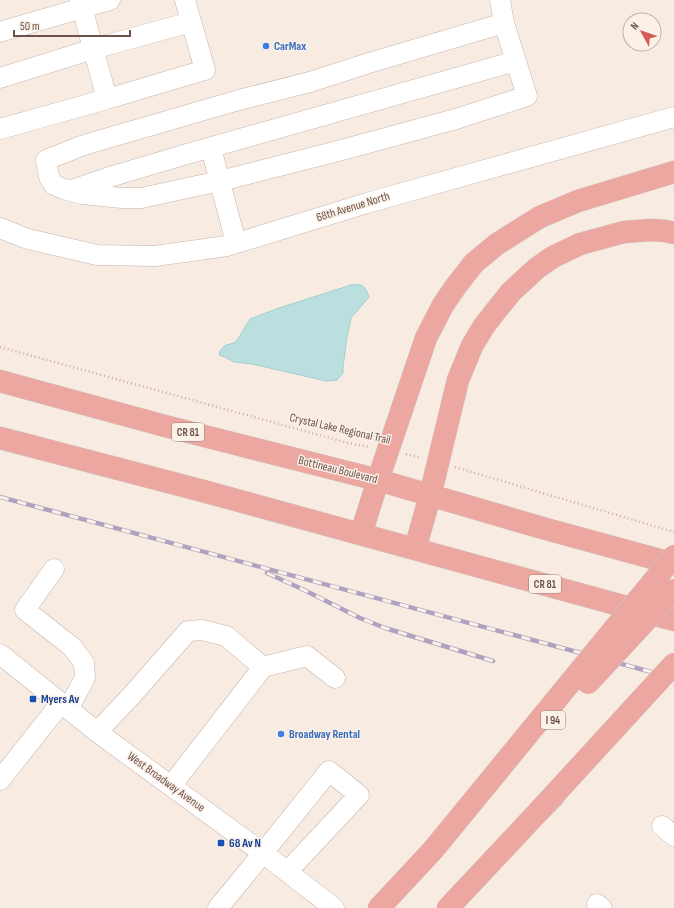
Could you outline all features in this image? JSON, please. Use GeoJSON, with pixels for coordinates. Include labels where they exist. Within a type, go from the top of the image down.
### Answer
{"type":"FeatureCollection","features":[{"type":"Feature","properties":{"kind":"highway"},"geometry":{"type":"LineString","coordinates":[[361,534],[426,338],[443,305],[474,263],[497,244],[540,217],[578,201],[674,172]]}},
{"type":"Feature","properties":{"kind":"highway"},"geometry":{"type":"LineString","coordinates":[[415,549],[462,369],[472,346],[484,326],[511,292],[537,268],[580,244],[624,232],[650,230],[674,233]]}},
{"type":"Feature","properties":{"kind":"highway","name":"Bottineau Boulevard"},"geometry":{"type":"LineString","coordinates":[[0,381],[165,426],[378,480],[546,529],[674,564]]}},
{"type":"Feature","properties":{"kind":"highway","name":"CR 81"},"geometry":{"type":"LineString","coordinates":[[0,438],[196,489],[674,620]]}},
{"type":"Feature","properties":{"kind":"highway"},"geometry":{"type":"LineString","coordinates":[[433,850],[674,556]]}},
{"type":"Feature","properties":{"kind":"highway","name":"I 94"},"geometry":{"type":"LineString","coordinates":[[379,908],[674,590]]}},
{"type":"Feature","properties":{"kind":"highway"},"geometry":{"type":"LineString","coordinates":[[448,908],[674,664]]}},
{"type":"Feature","properties":{"kind":"highway"},"geometry":{"type":"LineString","coordinates":[[540,810],[674,680]]}},
{"type":"Feature","properties":{"kind":"street"},"geometry":{"type":"LineString","coordinates":[[0,32],[81,4],[110,0]]}},
{"type":"Feature","properties":{"kind":"street"},"geometry":{"type":"LineString","coordinates":[[0,129],[205,70],[185,0]]}},
{"type":"Feature","properties":{"kind":"street"},"geometry":{"type":"LineString","coordinates":[[500,0],[504,23],[527,96],[456,119],[331,153],[220,181],[141,198],[122,198],[82,194],[54,185],[49,177],[46,160],[84,145],[240,100],[310,82],[504,23]]}},
{"type":"Feature","properties":{"kind":"street"},"geometry":{"type":"LineString","coordinates":[[81,4],[107,99]]}},
{"type":"Feature","properties":{"kind":"street"},"geometry":{"type":"LineString","coordinates":[[0,78],[93,48],[191,22]]}},
{"type":"Feature","properties":{"kind":"street"},"geometry":{"type":"LineString","coordinates":[[69,191],[113,176],[516,61]]}},
{"type":"Feature","properties":{"kind":"street","name":"68th Avenue North"},"geometry":{"type":"LineString","coordinates":[[0,228],[28,239],[98,255],[155,256],[220,247],[366,203],[674,117]]}},
{"type":"Feature","properties":{"kind":"street"},"geometry":{"type":"LineString","coordinates":[[211,148],[236,243]]}},
{"type":"Feature","properties":{"kind":"street"},"geometry":{"type":"LineString","coordinates":[[0,780],[64,706],[85,678],[84,664],[72,647],[26,610],[54,568]]}},
{"type":"Feature","properties":{"kind":"street"},"geometry":{"type":"LineString","coordinates":[[97,732],[132,695],[188,631],[202,630],[226,636],[263,668]]}},
{"type":"Feature","properties":{"kind":"street","name":"West Broadway Avenue"},"geometry":{"type":"LineString","coordinates":[[0,654],[97,732],[264,853],[334,908]]}},
{"type":"Feature","properties":{"kind":"street"},"geometry":{"type":"LineString","coordinates":[[171,786],[263,668],[307,656],[335,678]]}},
{"type":"Feature","properties":{"kind":"street"},"geometry":{"type":"LineString","coordinates":[[218,908],[329,771],[359,795],[288,872]]}},
{"type":"Feature","properties":{"kind":"path","name":"Crystal Lake Regional Trail"},"geometry":{"type":"LineString","coordinates":[[0,347],[348,442],[438,462],[674,532]]}},
{"type":"Feature","properties":{"kind":"water"},"geometry":{"type":"Polygon","coordinates":[[[351,285],[363,286],[369,297],[351,318],[347,337],[343,373],[337,380],[326,381],[252,364],[234,362],[219,355],[224,346],[236,342],[250,319],[351,285]]]}},
{"type":"Feature","properties":{"kind":"railway"},"geometry":{"type":"LineString","coordinates":[[0,497],[674,678]]}},
{"type":"Feature","properties":{"kind":"railway"},"geometry":{"type":"LineString","coordinates":[[267,573],[360,618],[385,628],[493,661]]}},
{"type":"Feature","properties":{"kind":"place","name":"CarMax"},"geometry":{"type":"Point","coordinates":[266,46]}},
{"type":"Feature","properties":{"kind":"place","name":"Myers Av"},"geometry":{"type":"Point","coordinates":[33,699]}},
{"type":"Feature","properties":{"kind":"place","name":"Broadway Rental"},"geometry":{"type":"Point","coordinates":[281,734]}},
{"type":"Feature","properties":{"kind":"place","name":"68 Av N"},"geometry":{"type":"Point","coordinates":[221,843]}}]}
